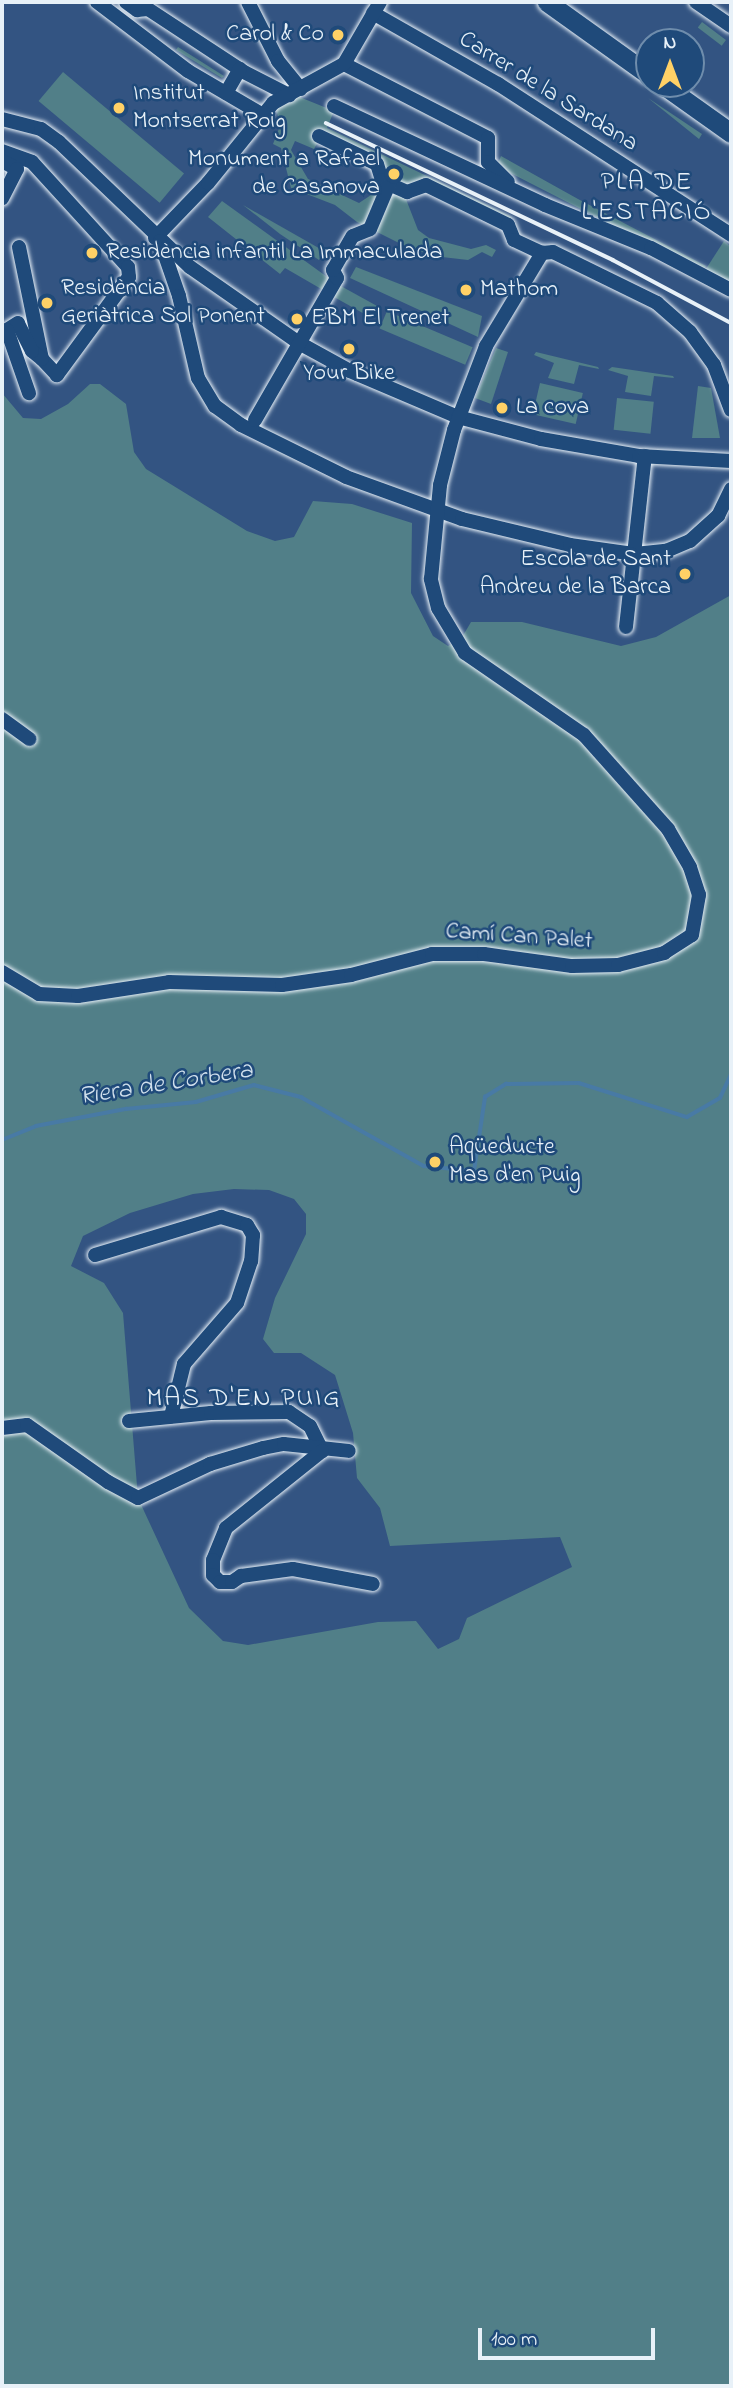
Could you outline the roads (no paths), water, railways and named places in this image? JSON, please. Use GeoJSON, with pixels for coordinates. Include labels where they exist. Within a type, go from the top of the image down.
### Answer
{"type":"FeatureCollection","features":[{"type":"Feature","properties":{"kind":"main road"},"geometry":{"type":"LineString","coordinates":[[547,2],[635,65]]}},
{"type":"Feature","properties":{"kind":"main road"},"geometry":{"type":"LineString","coordinates":[[682,98],[731,133]]}},
{"type":"Feature","properties":{"kind":"street"},"geometry":{"type":"LineString","coordinates":[[97,2],[167,57],[263,115]]}},
{"type":"Feature","properties":{"kind":"street"},"geometry":{"type":"LineString","coordinates":[[126,2],[137,10],[148,9],[240,69],[295,92]]}},
{"type":"Feature","properties":{"kind":"street"},"geometry":{"type":"LineString","coordinates":[[248,2],[295,92]]}},
{"type":"Feature","properties":{"kind":"street"},"geometry":{"type":"LineString","coordinates":[[696,2],[731,26]]}},
{"type":"Feature","properties":{"kind":"street"},"geometry":{"type":"LineString","coordinates":[[157,239],[208,183],[263,115],[295,92],[344,64],[377,7]]}},
{"type":"Feature","properties":{"kind":"street","name":"Carrer de la Sardana"},"geometry":{"type":"LineString","coordinates":[[377,7],[731,235]]}},
{"type":"Feature","properties":{"kind":"street"},"geometry":{"type":"LineString","coordinates":[[344,64],[488,138],[488,162],[503,179],[545,205]]}},
{"type":"Feature","properties":{"kind":"street"},"geometry":{"type":"LineString","coordinates":[[226,93],[240,69]]}},
{"type":"Feature","properties":{"kind":"street"},"geometry":{"type":"LineString","coordinates":[[334,106],[731,290]]}},
{"type":"Feature","properties":{"kind":"street"},"geometry":{"type":"LineString","coordinates":[[2,118],[41,129],[59,142],[157,239],[190,267],[299,344],[392,390],[458,417],[541,439],[645,456],[731,461]]}},
{"type":"Feature","properties":{"kind":"street"},"geometry":{"type":"LineString","coordinates":[[319,136],[377,164],[382,180],[389,184],[407,192],[426,186],[508,225],[514,240],[542,253],[552,252],[657,303],[690,332],[714,365],[731,410]]}},
{"type":"Feature","properties":{"kind":"street"},"geometry":{"type":"LineString","coordinates":[[2,150],[32,162],[128,267],[129,277],[57,375],[32,351],[18,323],[12,324],[8,343],[29,393]]}},
{"type":"Feature","properties":{"kind":"street"},"geometry":{"type":"LineString","coordinates":[[2,162],[17,169],[2,198]]}},
{"type":"Feature","properties":{"kind":"street"},"geometry":{"type":"LineString","coordinates":[[255,420],[337,278],[333,270],[353,236],[370,229],[389,184]]}},
{"type":"Feature","properties":{"kind":"street"},"geometry":{"type":"LineString","coordinates":[[157,239],[176,288],[198,378],[215,406],[290,452],[436,511],[528,536],[635,554],[666,551],[690,541],[718,516],[731,489]]}},
{"type":"Feature","properties":{"kind":"street"},"geometry":{"type":"LineString","coordinates":[[19,247],[42,359]]}},
{"type":"Feature","properties":{"kind":"street"},"geometry":{"type":"LineString","coordinates":[[436,511],[458,417],[486,346],[542,253]]}},
{"type":"Feature","properties":{"kind":"street"},"geometry":{"type":"LineString","coordinates":[[176,288],[176,274],[190,267]]}},
{"type":"Feature","properties":{"kind":"street"},"geometry":{"type":"LineString","coordinates":[[626,627],[645,456]]}},
{"type":"Feature","properties":{"kind":"street","name":"Camí Can Palet"},"geometry":{"type":"LineString","coordinates":[[2,972],[29,990],[53,996],[169,982],[282,985],[363,972],[432,954],[608,966],[639,961],[685,942],[696,926],[699,895],[690,867],[668,829],[584,735],[475,663],[449,631],[431,579],[436,511]]}},
{"type":"Feature","properties":{"kind":"street"},"geometry":{"type":"LineString","coordinates":[[2,719],[30,739]]}},
{"type":"Feature","properties":{"kind":"street"},"geometry":{"type":"LineString","coordinates":[[95,1255],[179,1226],[220,1217],[247,1224],[253,1235],[251,1261],[237,1303],[184,1364],[171,1416]]}},
{"type":"Feature","properties":{"kind":"street"},"geometry":{"type":"LineString","coordinates":[[129,1421],[171,1416],[289,1412],[310,1426],[322,1451]]}},
{"type":"Feature","properties":{"kind":"street"},"geometry":{"type":"LineString","coordinates":[[2,1428],[27,1424],[108,1482],[138,1498],[210,1464],[262,1448],[303,1445],[322,1451],[349,1451]]}},
{"type":"Feature","properties":{"kind":"street"},"geometry":{"type":"LineString","coordinates":[[322,1451],[226,1528],[213,1560],[213,1576],[220,1582],[232,1582],[242,1576],[293,1569],[373,1584]]}},
{"type":"Feature","properties":{"kind":"waterway","name":"Riera de Corbera"},"geometry":{"type":"LineString","coordinates":[[2,1140],[36,1126],[126,1109],[196,1102],[254,1085],[301,1097],[424,1166],[474,1171],[485,1097],[506,1084],[579,1083],[687,1117],[720,1098],[731,1074]]}},
{"type":"Feature","properties":{"kind":"railway"},"geometry":{"type":"LineString","coordinates":[[326,123],[613,260],[731,323]]}},
{"type":"Feature","properties":{"kind":"place","name":"Carol & Co"},"geometry":{"type":"Point","coordinates":[338,35]}},
{"type":"Feature","properties":{"kind":"place","name":"Institut Montserrat Roig"},"geometry":{"type":"Point","coordinates":[119,108]}},
{"type":"Feature","properties":{"kind":"place","name":"Monument a Rafael de Casanova"},"geometry":{"type":"Point","coordinates":[394,174]}},
{"type":"Feature","properties":{"kind":"place","name":"Residència infantil La Immaculada"},"geometry":{"type":"Point","coordinates":[92,253]}},
{"type":"Feature","properties":{"kind":"place","name":"Mathom"},"geometry":{"type":"Point","coordinates":[466,290]}},
{"type":"Feature","properties":{"kind":"place","name":"Residència Geriàtrica Sol Ponent"},"geometry":{"type":"Point","coordinates":[47,303]}},
{"type":"Feature","properties":{"kind":"place","name":"EBM El Trenet"},"geometry":{"type":"Point","coordinates":[297,319]}},
{"type":"Feature","properties":{"kind":"place","name":"Your Bike"},"geometry":{"type":"Point","coordinates":[349,349]}},
{"type":"Feature","properties":{"kind":"place","name":"La cova"},"geometry":{"type":"Point","coordinates":[502,408]}},
{"type":"Feature","properties":{"kind":"place","name":"Escola de Sant Andreu de la Barca"},"geometry":{"type":"Point","coordinates":[685,574]}},
{"type":"Feature","properties":{"kind":"place","name":"Aqüeducte Mas d'en Puig"},"geometry":{"type":"Point","coordinates":[435,1162]}},
{"type":"Feature","properties":{"kind":"district","name":"PLA DE L'ESTACIÓ"},"geometry":{"type":"Point","coordinates":[647,199]}},
{"type":"Feature","properties":{"kind":"district","name":"MAS D'EN PUIG"},"geometry":{"type":"Point","coordinates":[244,1400]}}]}
